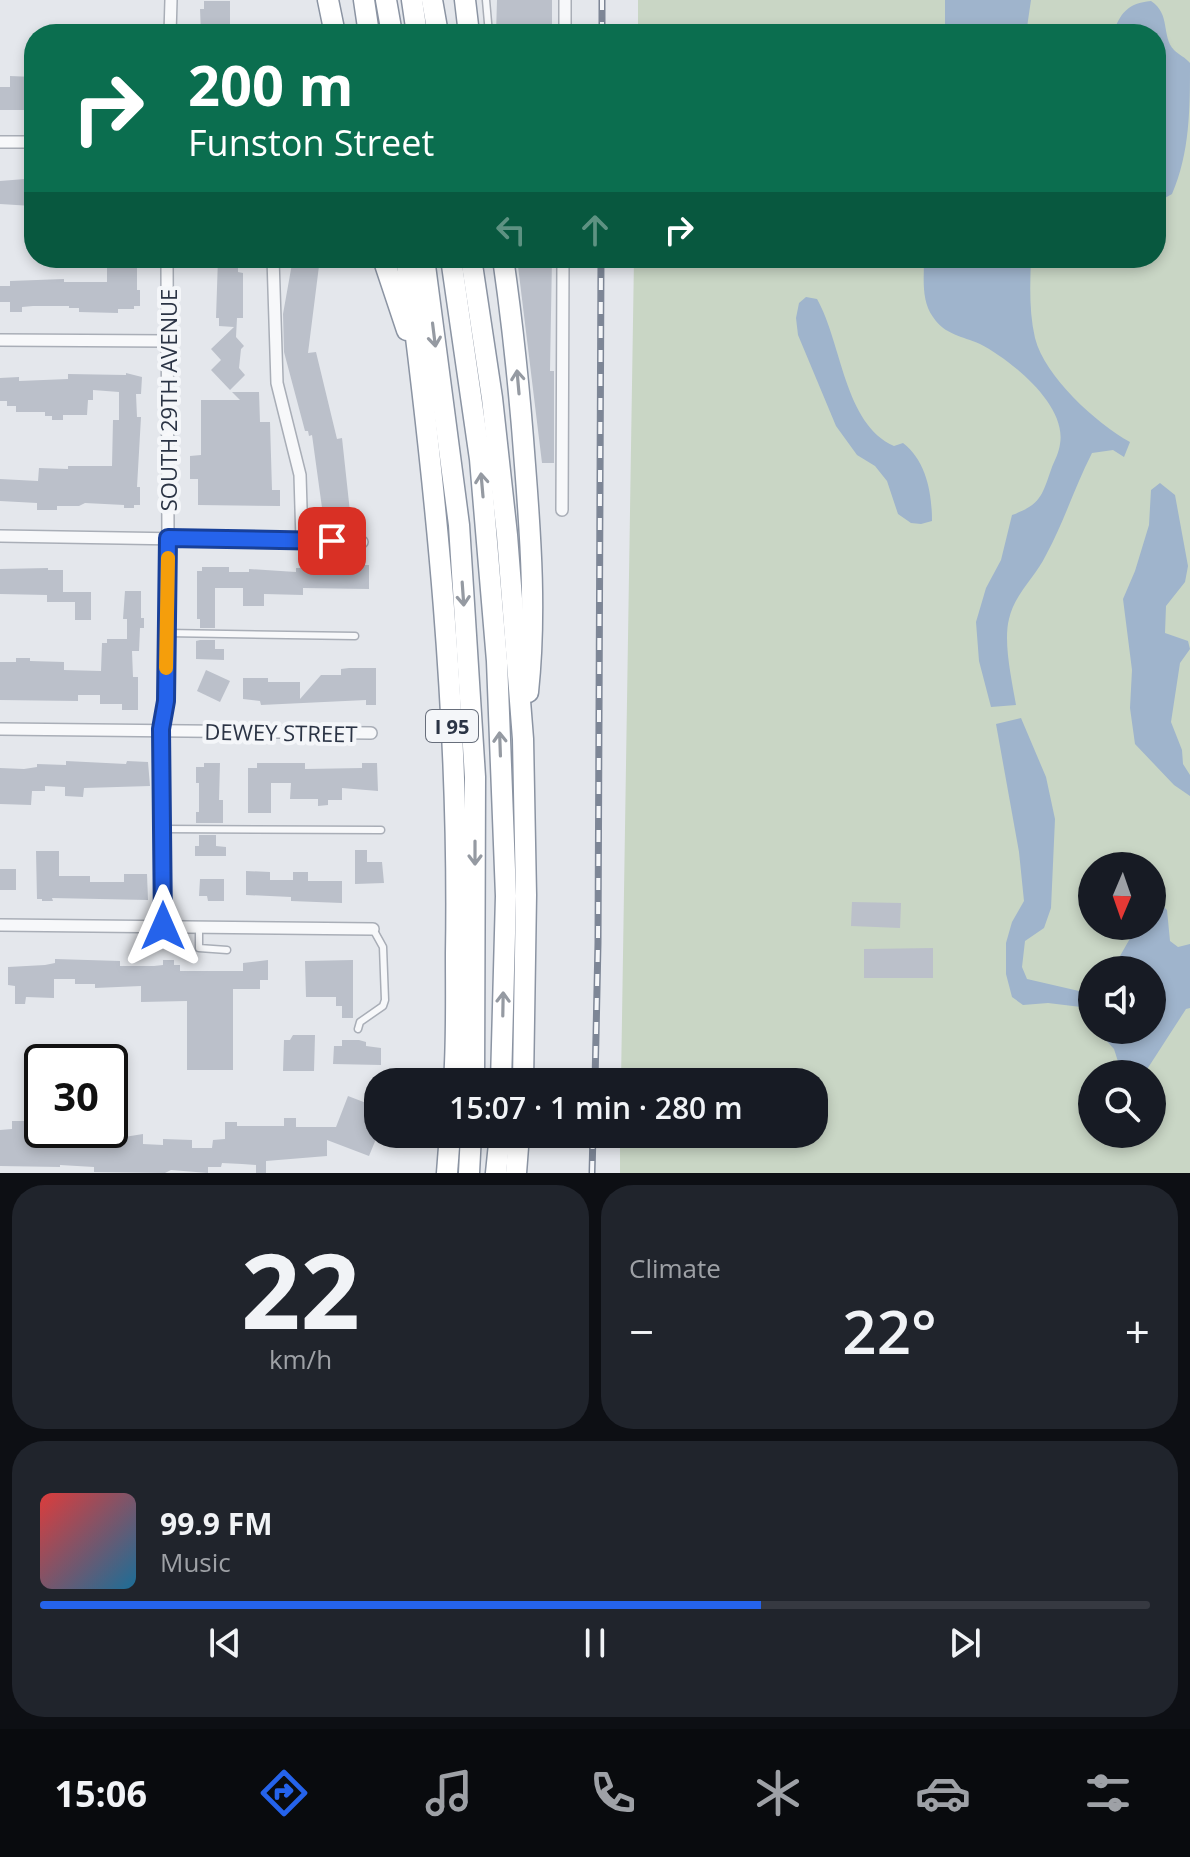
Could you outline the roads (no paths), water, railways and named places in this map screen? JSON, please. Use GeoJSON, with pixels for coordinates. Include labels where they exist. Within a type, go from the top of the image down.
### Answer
{"type":"FeatureCollection","features":[{"type":"Feature","properties":{"kind":"highway"},"geometry":{"type":"LineString","coordinates":[[328,0],[333,24]]}},
{"type":"Feature","properties":{"kind":"highway"},"geometry":{"type":"LineString","coordinates":[[364,0],[368,24]]}},
{"type":"Feature","properties":{"kind":"highway"},"geometry":{"type":"LineString","coordinates":[[386,0],[390,24]]}},
{"type":"Feature","properties":{"kind":"highway"},"geometry":{"type":"LineString","coordinates":[[412,0],[416,24]]}},
{"type":"Feature","properties":{"kind":"highway"},"geometry":{"type":"LineString","coordinates":[[432,0],[436,24]]}},
{"type":"Feature","properties":{"kind":"highway"},"geometry":{"type":"LineString","coordinates":[[465,0],[468,24]]}},
{"type":"Feature","properties":{"kind":"highway"},"geometry":{"type":"LineString","coordinates":[[386,268],[421,372]]}},
{"type":"Feature","properties":{"kind":"highway","name":"I 95"},"geometry":{"type":"LineString","coordinates":[[407,268],[439,543],[454,753],[457,899],[454,1068]]}},
{"type":"Feature","properties":{"kind":"highway"},"geometry":{"type":"LineString","coordinates":[[425,268],[459,525],[475,777],[474,1068]]}},
{"type":"Feature","properties":{"kind":"highway"},"geometry":{"type":"LineString","coordinates":[[452,268],[480,459],[497,661],[506,896],[501,1068]]}},
{"type":"Feature","properties":{"kind":"highway"},"geometry":{"type":"LineString","coordinates":[[472,268],[492,398],[523,739],[526,895],[523,1068]]}},
{"type":"Feature","properties":{"kind":"highway"},"geometry":{"type":"LineString","coordinates":[[504,268],[513,330],[531,542],[533,639],[523,739]]}},
{"type":"Feature","properties":{"kind":"highway"},"geometry":{"type":"LineString","coordinates":[[447,1173],[449,1148]]}},
{"type":"Feature","properties":{"kind":"highway"},"geometry":{"type":"LineString","coordinates":[[469,1173],[470,1148]]}},
{"type":"Feature","properties":{"kind":"highway"},"geometry":{"type":"LineString","coordinates":[[496,1173],[499,1148]]}},
{"type":"Feature","properties":{"kind":"highway"},"geometry":{"type":"LineString","coordinates":[[516,1173],[518,1148]]}},
{"type":"Feature","properties":{"kind":"street"},"geometry":{"type":"LineString","coordinates":[[170,24],[171,0]]}},
{"type":"Feature","properties":{"kind":"street"},"geometry":{"type":"LineString","coordinates":[[565,0],[565,24]]}},
{"type":"Feature","properties":{"kind":"street"},"geometry":{"type":"LineString","coordinates":[[0,142],[24,142]]}},
{"type":"Feature","properties":{"kind":"street","name":"SOUTH 29TH AVENUE"},"geometry":{"type":"LineString","coordinates":[[163,926],[161,729],[166,701],[167,633],[167,268]]}},
{"type":"Feature","properties":{"kind":"street"},"geometry":{"type":"LineString","coordinates":[[273,268],[277,383],[300,475],[302,541]]}},
{"type":"Feature","properties":{"kind":"street"},"geometry":{"type":"LineString","coordinates":[[562,510],[563,268]]}},
{"type":"Feature","properties":{"kind":"street"},"geometry":{"type":"LineString","coordinates":[[0,340],[167,341]]}},
{"type":"Feature","properties":{"kind":"street"},"geometry":{"type":"LineString","coordinates":[[0,536],[362,542]]}},
{"type":"Feature","properties":{"kind":"street","name":"DEWEY STREET"},"geometry":{"type":"LineString","coordinates":[[0,729],[371,733]]}},
{"type":"Feature","properties":{"kind":"street"},"geometry":{"type":"LineString","coordinates":[[0,925],[373,929]]}},
{"type":"Feature","properties":{"kind":"lane"},"geometry":{"type":"LineString","coordinates":[[486,0],[488,24]]}},
{"type":"Feature","properties":{"kind":"lane"},"geometry":{"type":"LineString","coordinates":[[167,633],[355,636]]}},
{"type":"Feature","properties":{"kind":"lane"},"geometry":{"type":"LineString","coordinates":[[162,829],[381,830]]}},
{"type":"Feature","properties":{"kind":"lane"},"geometry":{"type":"LineString","coordinates":[[199,927],[199,948],[227,950]]}},
{"type":"Feature","properties":{"kind":"lane"},"geometry":{"type":"LineString","coordinates":[[358,1029],[360,1022],[383,1006],[385,1000],[383,947],[373,929]]}},
{"type":"Feature","properties":{"kind":"water"},"geometry":{"type":"Polygon","coordinates":[[[945,0],[1031,0],[1027,24],[945,24],[945,0]]]}},
{"type":"Feature","properties":{"kind":"water"},"geometry":{"type":"Polygon","coordinates":[[[1151,1],[1161,12],[1165,24],[1117,24],[1126,10],[1151,1]]]}},
{"type":"Feature","properties":{"kind":"water"},"geometry":{"type":"Polygon","coordinates":[[[1166,28],[1174,50],[1190,63],[1186,146],[1172,194],[1166,197],[1166,28]]]}},
{"type":"Feature","properties":{"kind":"water"},"geometry":{"type":"Polygon","coordinates":[[[924,268],[1031,268],[1035,338],[1049,368],[1088,411],[1130,442],[1124,457],[1113,450],[1092,453],[1052,542],[1012,610],[1007,639],[1016,705],[991,707],[979,661],[976,622],[986,588],[1001,560],[1012,515],[1030,507],[1043,492],[1059,450],[1060,429],[1046,399],[1021,372],[993,351],[948,331],[938,323],[929,310],[924,268]]]}},
{"type":"Feature","properties":{"kind":"water"},"geometry":{"type":"Polygon","coordinates":[[[806,297],[817,299],[846,381],[864,420],[877,435],[894,446],[903,443],[917,459],[929,488],[932,521],[911,523],[898,514],[887,481],[875,466],[857,455],[836,426],[798,335],[796,318],[799,303],[806,297]]]}},
{"type":"Feature","properties":{"kind":"water"},"geometry":{"type":"Polygon","coordinates":[[[1160,483],[1175,495],[1188,566],[1185,582],[1166,606],[1165,633],[1188,641],[1190,649],[1180,663],[1171,722],[1182,750],[1183,764],[1190,775],[1190,796],[1174,785],[1135,744],[1130,708],[1132,670],[1123,599],[1149,525],[1151,490],[1160,483]]]}},
{"type":"Feature","properties":{"kind":"water"},"geometry":{"type":"Polygon","coordinates":[[[1021,718],[1046,777],[1055,819],[1051,908],[1044,928],[1025,941],[1022,967],[1027,979],[1078,991],[1078,1007],[1048,1003],[1023,1005],[1012,997],[1006,974],[1006,943],[1012,922],[1024,901],[1019,852],[996,724],[1021,718]]]}},
{"type":"Feature","properties":{"kind":"water"},"geometry":{"type":"Polygon","coordinates":[[[1166,909],[1170,941],[1178,947],[1190,944],[1190,1008],[1186,1009],[1166,1040],[1166,956],[1120,956],[1129,940],[1166,940],[1166,909]]]}},
{"type":"Feature","properties":{"kind":"water"},"geometry":{"type":"Polygon","coordinates":[[[1109,1044],[1163,1044],[1153,1060],[1118,1060],[1109,1044]]]}},
{"type":"Feature","properties":{"kind":"railway"},"geometry":{"type":"LineString","coordinates":[[602,0],[602,24]]}},
{"type":"Feature","properties":{"kind":"railway"},"geometry":{"type":"LineString","coordinates":[[595,1068],[601,268]]}},
{"type":"Feature","properties":{"kind":"railway"},"geometry":{"type":"LineString","coordinates":[[592,1173],[593,1148]]}}]}
